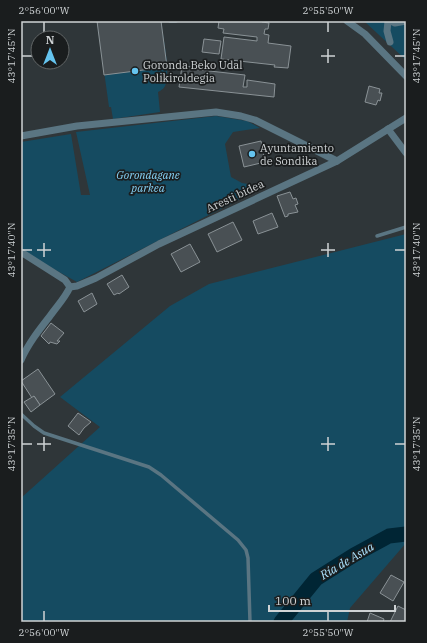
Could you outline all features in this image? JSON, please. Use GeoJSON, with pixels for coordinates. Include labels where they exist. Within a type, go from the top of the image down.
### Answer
{"type":"FeatureCollection","features":[{"type":"Feature","properties":{"kind":"street"},"geometry":{"type":"LineString","coordinates":[[347,21],[365,34],[406,76]]}},
{"type":"Feature","properties":{"kind":"street"},"geometry":{"type":"LineString","coordinates":[[388,21],[387,31],[390,42]]}},
{"type":"Feature","properties":{"kind":"street"},"geometry":{"type":"LineString","coordinates":[[391,21],[395,23],[406,21]]}},
{"type":"Feature","properties":{"kind":"street"},"geometry":{"type":"LineString","coordinates":[[21,136],[77,126],[216,112],[255,120],[337,161]]}},
{"type":"Feature","properties":{"kind":"street","name":"Aresti bidea"},"geometry":{"type":"LineString","coordinates":[[70,287],[77,286],[96,278],[186,231],[337,161],[406,118]]}},
{"type":"Feature","properties":{"kind":"street"},"geometry":{"type":"LineString","coordinates":[[388,129],[406,154]]}},
{"type":"Feature","properties":{"kind":"street"},"geometry":{"type":"LineString","coordinates":[[21,252],[31,260],[65,280],[70,287],[67,294],[26,349],[21,360]]}},
{"type":"Feature","properties":{"kind":"lane"},"geometry":{"type":"LineString","coordinates":[[170,21],[176,21]]}},
{"type":"Feature","properties":{"kind":"lane"},"geometry":{"type":"LineString","coordinates":[[377,236],[406,227]]}},
{"type":"Feature","properties":{"kind":"lane"},"geometry":{"type":"LineString","coordinates":[[21,414],[44,433],[149,467],[238,540],[246,550],[248,558],[250,622]]}},
{"type":"Feature","properties":{"kind":"green space","name":"Goronda Beko Udal Polikiroldegia"},"geometry":{"type":"Polygon","coordinates":[[[97,21],[161,21],[166,52],[167,76],[166,85],[158,92],[160,112],[113,119],[111,107],[109,107],[97,21]]]}},
{"type":"Feature","properties":{"kind":"green space"},"geometry":{"type":"Polygon","coordinates":[[[364,21],[406,21],[406,60],[364,21]]]}},
{"type":"Feature","properties":{"kind":"green space","name":"Gorondagane parkea"},"geometry":{"type":"Polygon","coordinates":[[[216,116],[247,121],[260,128],[233,132],[225,144],[231,177],[242,183],[248,184],[250,194],[77,282],[27,254],[21,249],[21,142],[71,134],[81,195],[90,195],[76,132],[216,116]]]}},
{"type":"Feature","properties":{"kind":"green space"},"geometry":{"type":"Polygon","coordinates":[[[406,234],[406,543],[350,608],[347,622],[21,622],[21,498],[100,427],[60,397],[170,306],[209,284],[406,234]]]}},
{"type":"Feature","properties":{"kind":"building"},"geometry":{"type":"Polygon","coordinates":[[[97,21],[161,21],[167,67],[104,75],[97,21]]]}},
{"type":"Feature","properties":{"kind":"building"},"geometry":{"type":"Polygon","coordinates":[[[219,21],[262,21],[269,23],[268,29],[265,29],[264,34],[269,35],[268,43],[291,46],[288,68],[274,67],[275,65],[221,59],[224,37],[257,41],[257,37],[223,33],[224,29],[218,28],[219,21]]]}},
{"type":"Feature","properties":{"kind":"building"},"geometry":{"type":"Polygon","coordinates":[[[204,39],[221,41],[219,54],[202,52],[204,39]]]}},
{"type":"Feature","properties":{"kind":"building"},"geometry":{"type":"Polygon","coordinates":[[[182,66],[192,67],[192,69],[245,75],[243,87],[247,87],[247,80],[275,84],[274,97],[179,87],[182,66]]]}},
{"type":"Feature","properties":{"kind":"building"},"geometry":{"type":"Polygon","coordinates":[[[369,86],[380,89],[379,93],[382,93],[380,101],[378,100],[376,105],[365,102],[369,86]]]}},
{"type":"Feature","properties":{"kind":"building","name":"Ayuntamiento de Sondika"},"geometry":{"type":"Polygon","coordinates":[[[261,141],[265,162],[244,167],[239,146],[261,141]]]}},
{"type":"Feature","properties":{"kind":"building"},"geometry":{"type":"Polygon","coordinates":[[[290,192],[293,199],[296,198],[298,204],[295,205],[298,212],[288,214],[288,216],[285,217],[277,196],[290,192]]]}},
{"type":"Feature","properties":{"kind":"building"},"geometry":{"type":"Polygon","coordinates":[[[272,213],[278,227],[258,234],[253,221],[272,213]]]}},
{"type":"Feature","properties":{"kind":"building"},"geometry":{"type":"Polygon","coordinates":[[[233,222],[242,240],[217,252],[208,234],[233,222]]]}},
{"type":"Feature","properties":{"kind":"building"},"geometry":{"type":"Polygon","coordinates":[[[190,244],[200,262],[181,272],[171,254],[190,244]]]}},
{"type":"Feature","properties":{"kind":"building"},"geometry":{"type":"Polygon","coordinates":[[[122,275],[129,287],[119,294],[114,295],[107,284],[122,275]]]}},
{"type":"Feature","properties":{"kind":"building"},"geometry":{"type":"Polygon","coordinates":[[[92,293],[97,304],[84,312],[78,301],[92,293]]]}},
{"type":"Feature","properties":{"kind":"building"},"geometry":{"type":"Polygon","coordinates":[[[51,323],[64,333],[57,341],[60,341],[57,344],[50,342],[49,344],[41,336],[51,323]]]}},
{"type":"Feature","properties":{"kind":"building"},"geometry":{"type":"Polygon","coordinates":[[[38,369],[55,394],[40,405],[34,396],[32,398],[21,381],[38,369]]]}},
{"type":"Feature","properties":{"kind":"building"},"geometry":{"type":"Polygon","coordinates":[[[34,396],[40,405],[31,412],[24,402],[34,396]]]}},
{"type":"Feature","properties":{"kind":"building"},"geometry":{"type":"Polygon","coordinates":[[[78,413],[91,422],[79,435],[68,426],[78,413]]]}},
{"type":"Feature","properties":{"kind":"building"},"geometry":{"type":"Polygon","coordinates":[[[391,575],[404,582],[393,601],[380,593],[391,575]]]}},
{"type":"Feature","properties":{"kind":"building"},"geometry":{"type":"Polygon","coordinates":[[[398,606],[406,610],[406,622],[390,622],[398,606]]]}},
{"type":"Feature","properties":{"kind":"building"},"geometry":{"type":"Polygon","coordinates":[[[370,613],[384,619],[383,622],[367,622],[370,613]]]}},
{"type":"Feature","properties":{"kind":"waterway","name":"Ría de Asua"},"geometry":{"type":"LineString","coordinates":[[281,622],[316,579],[354,555],[389,536],[406,534]]}},
{"type":"Feature","properties":{"kind":"place","name":"Goronda Beko Udal Polikiroldegia"},"geometry":{"type":"Point","coordinates":[135,71]}},
{"type":"Feature","properties":{"kind":"place","name":"Ayuntamiento de Sondika"},"geometry":{"type":"Point","coordinates":[252,154]}}]}
